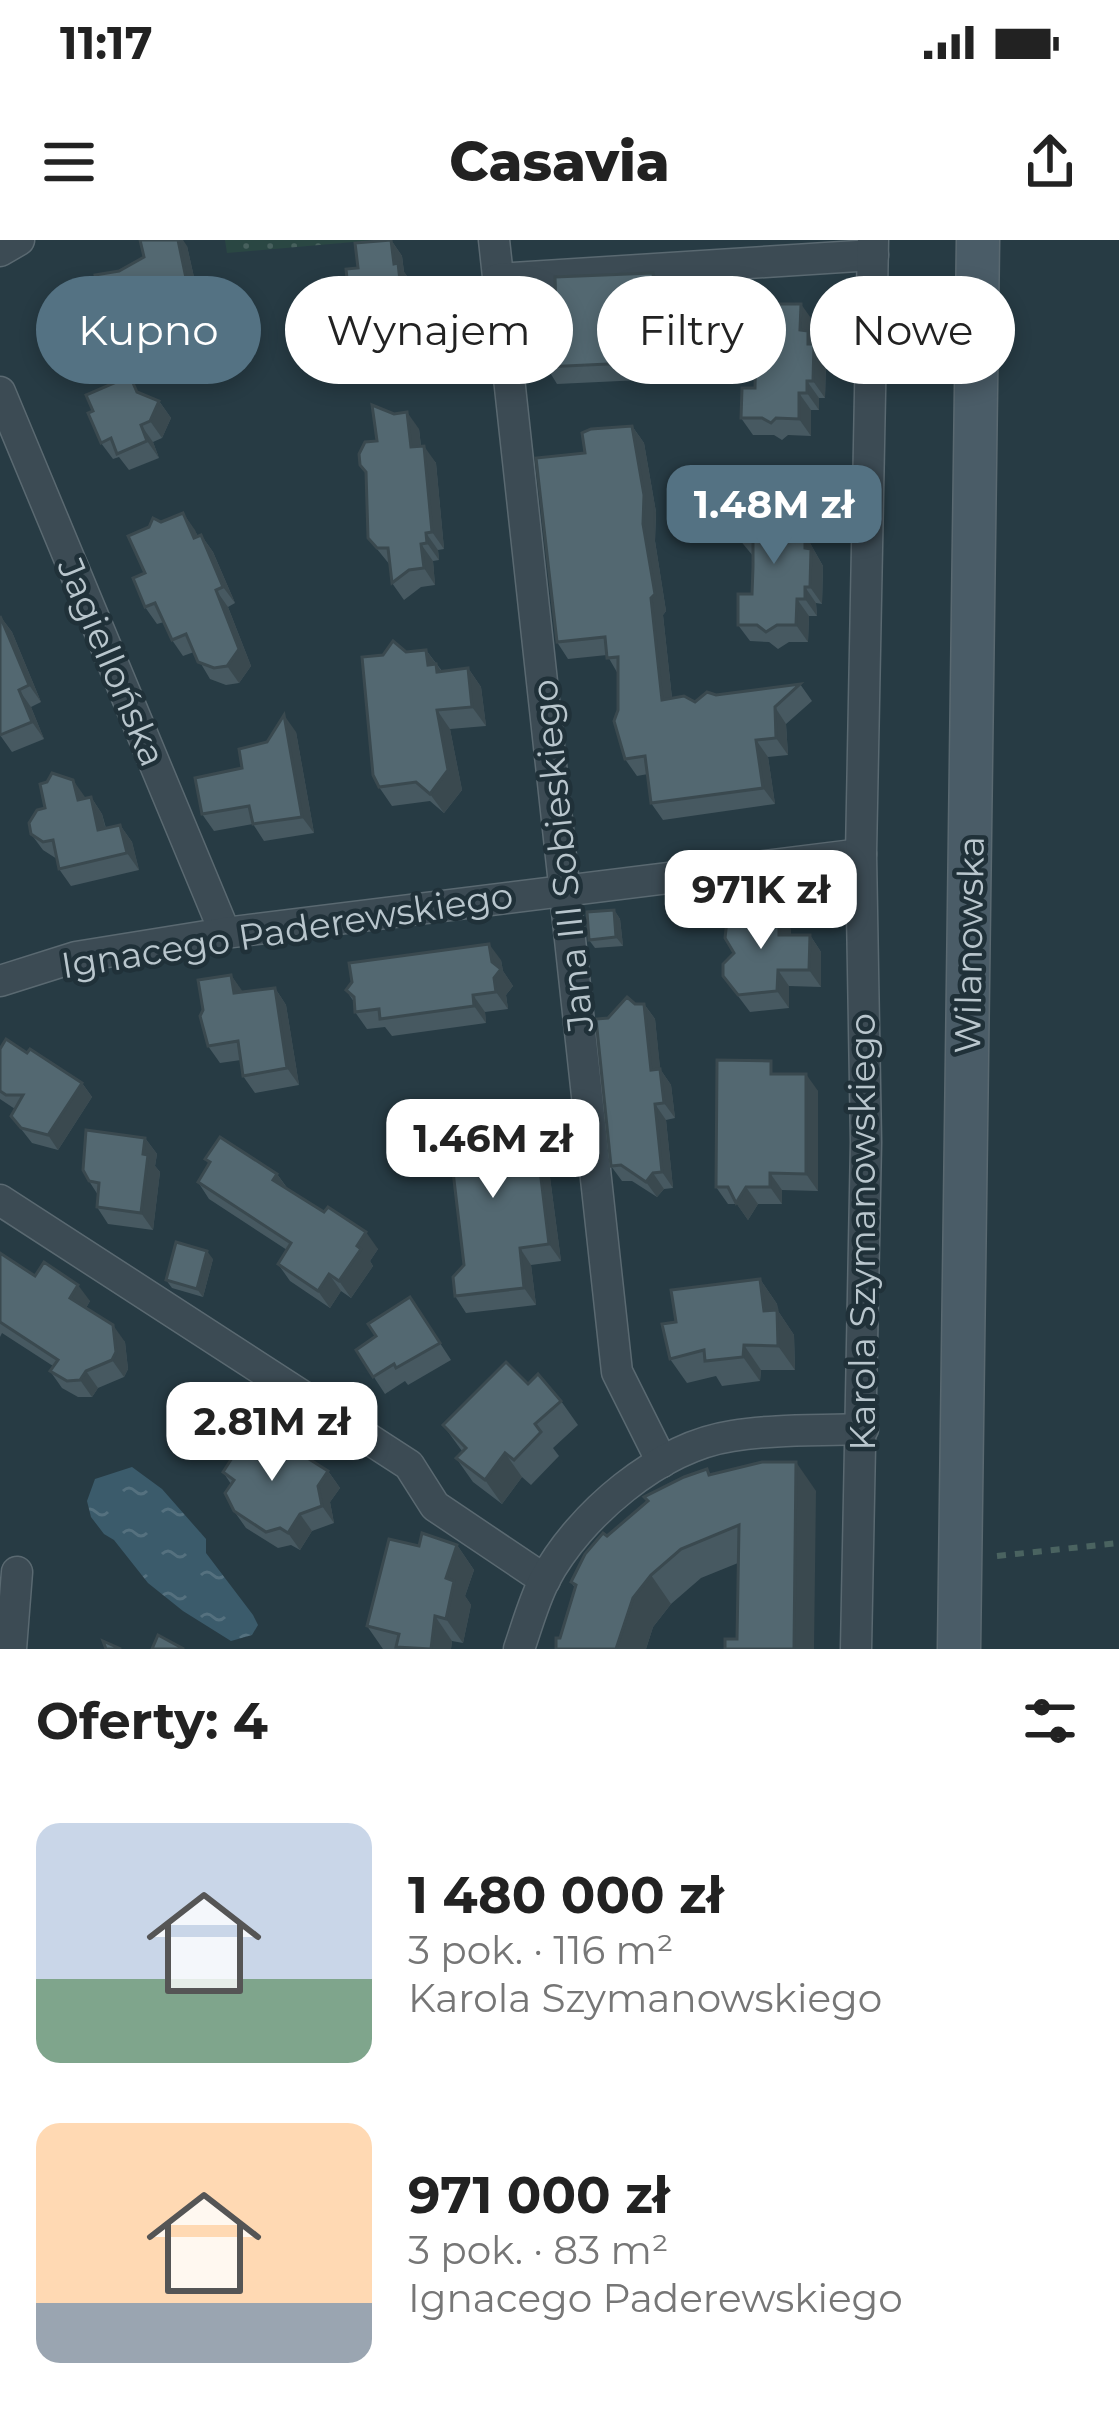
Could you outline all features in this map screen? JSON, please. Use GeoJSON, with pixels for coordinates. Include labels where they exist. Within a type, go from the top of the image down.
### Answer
{"type":"FeatureCollection","features":[{"type":"Feature","properties":{"kind":"main road","name":"Wilanowska"},"geometry":{"type":"LineString","coordinates":[[959,1649],[978,240]]}},
{"type":"Feature","properties":{"kind":"street"},"geometry":{"type":"LineString","coordinates":[[0,251],[19,240]]}},
{"type":"Feature","properties":{"kind":"street","name":"Jana III Sobieskiego"},"geometry":{"type":"LineString","coordinates":[[494,240],[498,276]]}},
{"type":"Feature","properties":{"kind":"street"},"geometry":{"type":"LineString","coordinates":[[534,276],[873,248]]}},
{"type":"Feature","properties":{"kind":"street","name":"Karola Szymanowskiego"},"geometry":{"type":"LineString","coordinates":[[856,1649],[866,1142],[861,854],[873,248]]}},
{"type":"Feature","properties":{"kind":"street","name":"Jana III Sobieskiego"},"geometry":{"type":"LineString","coordinates":[[510,384],[617,1372],[662,1462]]}},
{"type":"Feature","properties":{"kind":"street","name":"Jagiellońska"},"geometry":{"type":"LineString","coordinates":[[0,392],[225,933]]}},
{"type":"Feature","properties":{"kind":"street","name":"Ignacego Paderewskiego"},"geometry":{"type":"LineString","coordinates":[[0,981],[76,957],[225,933],[861,854]]}},
{"type":"Feature","properties":{"kind":"street"},"geometry":{"type":"LineString","coordinates":[[0,1200],[409,1466],[435,1506],[544,1580]]}},
{"type":"Feature","properties":{"kind":"street"},"geometry":{"type":"LineString","coordinates":[[519,1649],[544,1580],[595,1511],[662,1462],[697,1444],[732,1436],[862,1429]]}},
{"type":"Feature","properties":{"kind":"street"},"geometry":{"type":"LineString","coordinates":[[11,1649],[17,1572]]}},
{"type":"Feature","properties":{"kind":"path"},"geometry":{"type":"LineString","coordinates":[[960,1559],[1119,1543]]}},
{"type":"Feature","properties":{"kind":"green space"},"geometry":{"type":"Polygon","coordinates":[[[225,240],[376,240],[227,253],[225,240]]]}},
{"type":"Feature","properties":{"kind":"water"},"geometry":{"type":"Polygon","coordinates":[[[132,1467],[162,1489],[206,1539],[206,1553],[258,1625],[252,1635],[231,1641],[183,1611],[148,1583],[91,1517],[87,1501],[95,1479],[132,1467]]]}},
{"type":"Feature","properties":{"kind":"building"},"geometry":{"type":"Polygon","coordinates":[[[140,240],[178,240],[186,276],[95,276],[119,271],[144,257],[140,240]]]}},
{"type":"Feature","properties":{"kind":"building"},"geometry":{"type":"Polygon","coordinates":[[[391,240],[399,276],[347,276],[346,269],[358,268],[355,243],[391,240]]]}},
{"type":"Feature","properties":{"kind":"building"},"geometry":{"type":"Polygon","coordinates":[[[653,273],[597,276],[597,365],[573,366],[573,276],[653,273]]]}},
{"type":"Feature","properties":{"kind":"building"},"geometry":{"type":"Polygon","coordinates":[[[786,304],[801,304],[800,330],[808,331],[810,344],[810,381],[807,393],[799,393],[799,419],[776,418],[771,423],[741,418],[742,388],[755,388],[755,384],[786,384],[786,304]]]}},
{"type":"Feature","properties":{"kind":"building"},"geometry":{"type":"Polygon","coordinates":[[[111,384],[134,384],[137,392],[159,401],[150,421],[141,425],[147,441],[117,454],[111,438],[101,443],[86,395],[111,384]]]}},
{"type":"Feature","properties":{"kind":"building"},"geometry":{"type":"Polygon","coordinates":[[[372,405],[394,414],[407,412],[411,447],[424,446],[432,532],[426,533],[427,543],[421,544],[424,568],[409,570],[392,583],[388,548],[377,548],[368,538],[366,472],[359,454],[365,442],[377,441],[372,405]]]}},
{"type":"Feature","properties":{"kind":"building"},"geometry":{"type":"Polygon","coordinates":[[[632,426],[655,594],[651,598],[662,700],[684,696],[695,702],[707,692],[716,695],[800,684],[775,707],[776,738],[756,740],[763,788],[651,803],[645,756],[625,759],[614,721],[618,657],[607,658],[605,637],[557,642],[536,458],[585,453],[582,433],[632,426]]]}},
{"type":"Feature","properties":{"kind":"building"},"geometry":{"type":"Polygon","coordinates":[[[768,501],[777,509],[798,510],[798,536],[805,536],[805,548],[811,549],[810,587],[805,587],[805,599],[797,599],[796,625],[777,625],[766,632],[757,625],[738,625],[738,594],[752,594],[753,567],[753,539],[739,539],[740,509],[758,509],[768,501]]]}},
{"type":"Feature","properties":{"kind":"building"},"geometry":{"type":"Polygon","coordinates":[[[183,513],[194,538],[201,535],[223,587],[216,590],[239,649],[227,666],[214,668],[198,662],[186,634],[172,640],[155,603],[145,607],[133,578],[145,573],[128,536],[149,527],[153,518],[161,522],[183,513]]]}},
{"type":"Feature","properties":{"kind":"building"},"geometry":{"type":"Polygon","coordinates":[[[0,616],[29,685],[19,690],[32,722],[0,735],[0,616]]]}},
{"type":"Feature","properties":{"kind":"building"},"geometry":{"type":"Polygon","coordinates":[[[393,641],[406,652],[426,650],[428,665],[436,664],[437,672],[468,668],[472,707],[437,710],[448,770],[430,794],[416,782],[379,787],[373,775],[362,657],[383,655],[393,641]]]}},
{"type":"Feature","properties":{"kind":"building"},"geometry":{"type":"Polygon","coordinates":[[[284,715],[302,817],[253,824],[249,806],[202,814],[195,778],[242,768],[239,749],[267,742],[284,715]]]}},
{"type":"Feature","properties":{"kind":"building"},"geometry":{"type":"Polygon","coordinates":[[[52,773],[73,780],[78,800],[91,797],[98,830],[120,825],[127,853],[59,869],[53,840],[43,842],[31,834],[29,823],[37,810],[45,808],[40,784],[52,773]]]}},
{"type":"Feature","properties":{"kind":"building"},"geometry":{"type":"Polygon","coordinates":[[[614,910],[616,937],[589,940],[587,912],[614,910]]]}},
{"type":"Feature","properties":{"kind":"building"},"geometry":{"type":"Polygon","coordinates":[[[728,912],[779,912],[779,935],[810,935],[809,970],[778,970],[777,991],[738,995],[723,976],[723,964],[734,953],[725,938],[728,912]]]}},
{"type":"Feature","properties":{"kind":"building"},"geometry":{"type":"Polygon","coordinates":[[[489,944],[492,962],[501,969],[494,978],[496,992],[473,995],[474,1006],[380,1019],[379,1009],[355,1012],[354,997],[346,990],[352,982],[349,963],[489,944]]]}},
{"type":"Feature","properties":{"kind":"building"},"geometry":{"type":"Polygon","coordinates":[[[231,975],[234,993],[275,988],[287,1068],[243,1076],[238,1041],[208,1046],[198,980],[231,975]]]}},
{"type":"Feature","properties":{"kind":"building"},"geometry":{"type":"Polygon","coordinates":[[[627,997],[644,1004],[651,1070],[660,1069],[664,1103],[655,1104],[662,1172],[653,1173],[646,1182],[621,1165],[611,1166],[596,1019],[608,1018],[627,997]]]}},
{"type":"Feature","properties":{"kind":"building"},"geometry":{"type":"Polygon","coordinates":[[[6,1039],[82,1083],[48,1135],[21,1128],[11,1116],[23,1095],[0,1091],[0,1049],[6,1039]]]}},
{"type":"Feature","properties":{"kind":"building"},"geometry":{"type":"Polygon","coordinates":[[[717,1060],[771,1061],[771,1074],[806,1074],[806,1174],[770,1173],[770,1187],[746,1187],[736,1203],[728,1187],[716,1187],[717,1060]]]}},
{"type":"Feature","properties":{"kind":"building"},"geometry":{"type":"Polygon","coordinates":[[[503,1110],[507,1149],[537,1145],[549,1244],[520,1248],[524,1288],[455,1296],[453,1277],[464,1265],[450,1146],[429,1133],[443,1117],[503,1110]]]}},
{"type":"Feature","properties":{"kind":"building"},"geometry":{"type":"Polygon","coordinates":[[[86,1130],[145,1138],[143,1154],[148,1155],[141,1213],[97,1207],[99,1183],[89,1181],[83,1170],[86,1130]]]}},
{"type":"Feature","properties":{"kind":"building"},"geometry":{"type":"Polygon","coordinates":[[[220,1137],[277,1174],[273,1180],[366,1232],[357,1246],[361,1249],[339,1281],[329,1274],[318,1291],[278,1264],[291,1243],[198,1182],[210,1162],[205,1159],[220,1137]]]}},
{"type":"Feature","properties":{"kind":"building"},"geometry":{"type":"Polygon","coordinates":[[[176,1242],[207,1251],[197,1289],[166,1280],[176,1242]]]}},
{"type":"Feature","properties":{"kind":"building"},"geometry":{"type":"Polygon","coordinates":[[[0,1253],[35,1276],[44,1262],[78,1285],[70,1298],[113,1325],[116,1352],[112,1360],[86,1371],[80,1380],[67,1381],[50,1371],[58,1360],[0,1322],[0,1253]]]}},
{"type":"Feature","properties":{"kind":"building"},"geometry":{"type":"Polygon","coordinates":[[[760,1279],[764,1311],[777,1310],[778,1346],[744,1345],[743,1357],[705,1361],[704,1350],[670,1359],[662,1324],[676,1322],[671,1290],[760,1279]]]}},
{"type":"Feature","properties":{"kind":"building"},"geometry":{"type":"Polygon","coordinates":[[[410,1297],[440,1343],[373,1377],[356,1350],[376,1336],[368,1324],[410,1297]]]}},
{"type":"Feature","properties":{"kind":"building"},"geometry":{"type":"Polygon","coordinates":[[[506,1362],[528,1384],[538,1374],[561,1401],[535,1424],[541,1432],[514,1460],[505,1453],[485,1480],[456,1458],[466,1448],[443,1425],[506,1362]]]}},
{"type":"Feature","properties":{"kind":"building"},"geometry":{"type":"Polygon","coordinates":[[[250,1430],[294,1458],[298,1452],[328,1471],[318,1486],[322,1506],[300,1514],[288,1533],[280,1528],[266,1532],[234,1511],[225,1493],[234,1480],[223,1472],[250,1430]]]}},
{"type":"Feature","properties":{"kind":"building"},"geometry":{"type":"Polygon","coordinates":[[[762,1462],[796,1462],[794,1649],[725,1649],[725,1639],[737,1639],[739,1525],[681,1549],[651,1575],[633,1598],[616,1649],[556,1649],[576,1585],[571,1582],[603,1533],[607,1536],[648,1501],[644,1497],[684,1477],[762,1462]]]}},
{"type":"Feature","properties":{"kind":"building"},"geometry":{"type":"Polygon","coordinates":[[[422,1533],[457,1545],[446,1578],[454,1581],[446,1619],[435,1616],[431,1649],[396,1647],[399,1634],[367,1626],[389,1539],[419,1546],[422,1533]]]}},
{"type":"Feature","properties":{"kind":"building"},"geometry":{"type":"Polygon","coordinates":[[[158,1635],[184,1649],[152,1649],[158,1635]]]}}]}
